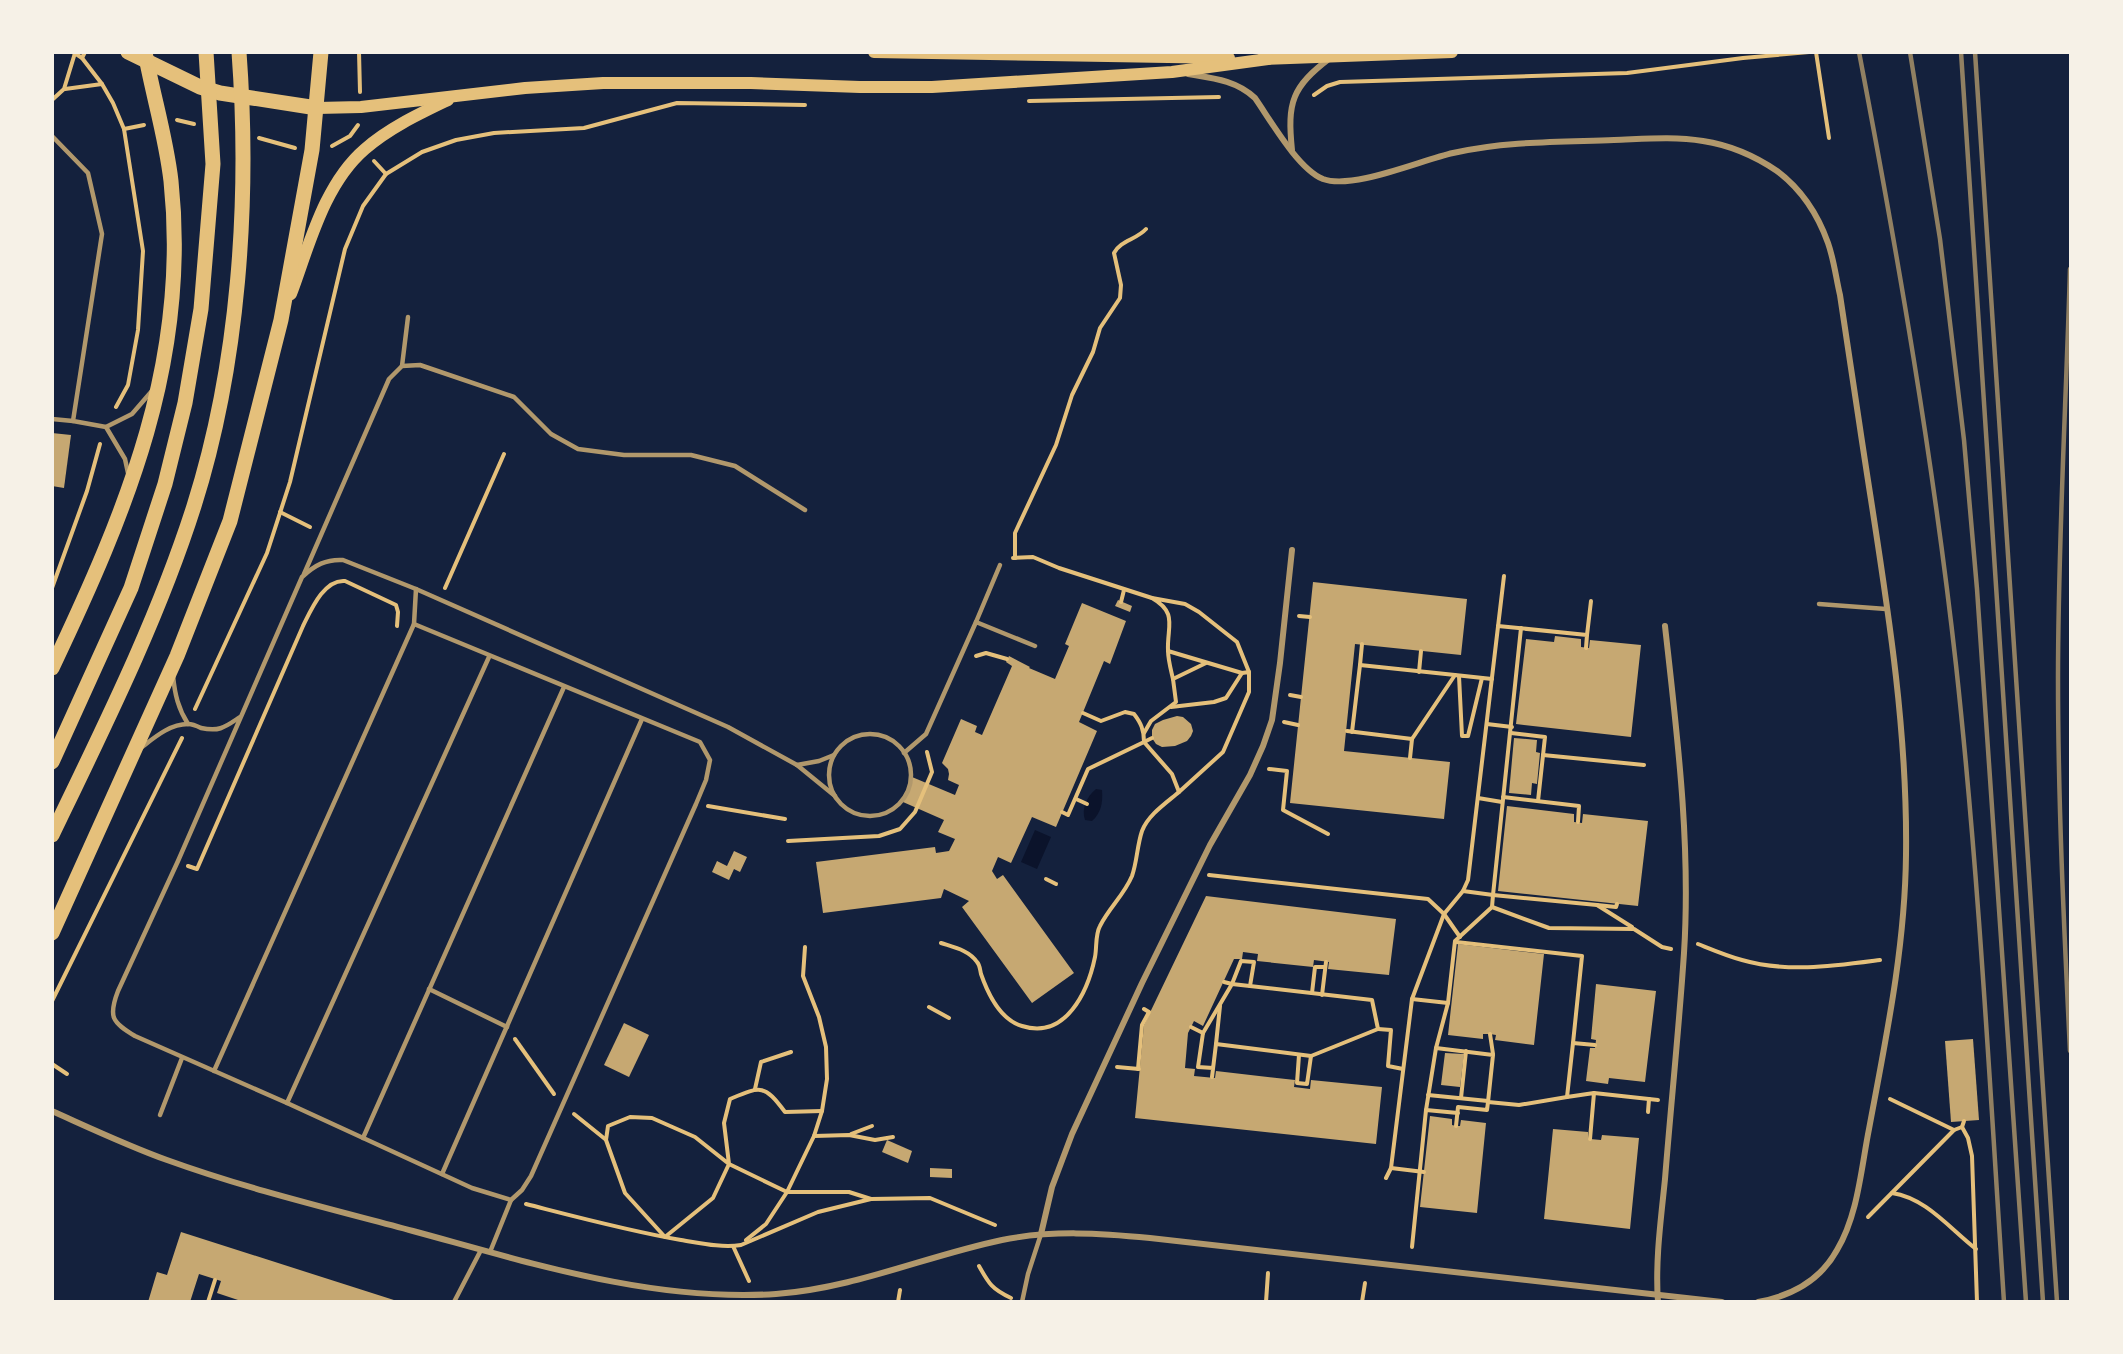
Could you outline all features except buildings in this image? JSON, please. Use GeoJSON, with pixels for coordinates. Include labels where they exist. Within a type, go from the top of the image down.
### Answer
{"type":"FeatureCollection","features":[{"type":"Feature","properties":{"kind":"main road"},"geometry":{"type":"LineString","coordinates":[[128,52],[146,57],[200,87],[220,93],[316,108],[361,107],[525,88],[603,83],[932,87],[1172,72],[1268,59]]}},
{"type":"Feature","properties":{"kind":"main road"},"geometry":{"type":"LineString","coordinates":[[52,762],[131,588],[165,484],[184,403],[201,309],[213,164],[206,52]]}},
{"type":"Feature","properties":{"kind":"main road"},"geometry":{"type":"LineString","coordinates":[[52,835],[102,732],[159,600],[194,505],[219,408],[234,319],[240,253],[244,163],[239,52]]}},
{"type":"Feature","properties":{"kind":"main road"},"geometry":{"type":"LineString","coordinates":[[52,933],[172,667],[230,521],[281,320],[312,150],[321,52]]}},
{"type":"Feature","properties":{"kind":"main road"},"geometry":{"type":"LineString","coordinates":[[874,52],[1268,59],[1452,52]]}},
{"type":"Feature","properties":{"kind":"main road"},"geometry":{"type":"LineString","coordinates":[[52,668],[105,549],[144,446],[161,381],[169,336],[173,291],[174,231],[167,153],[146,57]]}},
{"type":"Feature","properties":{"kind":"main road"},"geometry":{"type":"LineString","coordinates":[[281,320],[321,216],[339,180],[350,165],[363,150],[389,131],[460,95]]}},
{"type":"Feature","properties":{"kind":"street"},"geometry":{"type":"LineString","coordinates":[[1293,150],[1291,112],[1294,96],[1310,73],[1332,57]]}},
{"type":"Feature","properties":{"kind":"street"},"geometry":{"type":"LineString","coordinates":[[1172,72],[1221,79],[1248,91],[1306,169],[1318,177],[1332,181],[1349,181],[1367,177],[1419,161],[1480,148],[1536,142],[1682,139],[1720,144],[1751,156],[1777,171],[1790,182],[1811,207],[1821,225],[1833,258],[1844,318],[1886,609],[1902,738],[1906,842],[1905,884],[1900,947],[1887,1033],[1850,1221],[1838,1249],[1820,1273],[1801,1287],[1783,1296],[1758,1302]]}},
{"type":"Feature","properties":{"kind":"street"},"geometry":{"type":"LineString","coordinates":[[1041,1234],[1052,1187],[1072,1134],[1142,983],[1210,845],[1250,775],[1263,746],[1272,720],[1281,663],[1292,550]]}},
{"type":"Feature","properties":{"kind":"street"},"geometry":{"type":"LineString","coordinates":[[1658,1298],[1659,1245],[1684,950],[1685,855],[1676,722],[1665,626]]}},
{"type":"Feature","properties":{"kind":"street"},"geometry":{"type":"LineString","coordinates":[[52,1111],[114,1140],[222,1178],[562,1271],[684,1291],[755,1295],[805,1291],[837,1285],[1000,1240],[1041,1234],[1081,1233],[1658,1298],[1722,1302]]}},
{"type":"Feature","properties":{"kind":"lane"},"geometry":{"type":"LineString","coordinates":[[52,136],[88,173],[102,234],[73,421]]}},
{"type":"Feature","properties":{"kind":"lane"},"geometry":{"type":"LineString","coordinates":[[408,317],[402,366],[389,379],[321,532],[178,861],[112,1006],[113,1018],[120,1027],[135,1036],[182,1058],[287,1103],[472,1188],[511,1200]]}},
{"type":"Feature","properties":{"kind":"lane"},"geometry":{"type":"LineString","coordinates":[[402,366],[420,364],[514,398],[551,434],[578,449],[624,455],[691,455],[735,466],[804,510]]}},
{"type":"Feature","properties":{"kind":"lane"},"geometry":{"type":"LineString","coordinates":[[52,419],[106,427],[132,414],[161,381]]}},
{"type":"Feature","properties":{"kind":"lane"},"geometry":{"type":"LineString","coordinates":[[106,427],[125,459],[130,485]]}},
{"type":"Feature","properties":{"kind":"lane"},"geometry":{"type":"LineString","coordinates":[[302,577],[312,567],[322,562],[343,560],[416,590],[728,727],[797,765],[835,796],[843,807],[854,813],[866,816],[880,815],[901,802],[909,784],[910,765],[904,753],[895,743],[883,736],[869,734],[855,737],[843,744],[834,755],[830,765],[829,776],[835,796]]}},
{"type":"Feature","properties":{"kind":"lane"},"geometry":{"type":"LineString","coordinates":[[904,753],[926,734],[1000,565]]}},
{"type":"Feature","properties":{"kind":"lane"},"geometry":{"type":"LineString","coordinates":[[214,1071],[414,624],[416,590]]}},
{"type":"Feature","properties":{"kind":"lane"},"geometry":{"type":"LineString","coordinates":[[1819,604],[1886,609]]}},
{"type":"Feature","properties":{"kind":"lane"},"geometry":{"type":"LineString","coordinates":[[976,622],[1035,646]]}},
{"type":"Feature","properties":{"kind":"lane"},"geometry":{"type":"LineString","coordinates":[[414,624],[489,657],[700,742],[710,760],[710,766],[696,804],[531,1176],[522,1190],[511,1200],[490,1252]]}},
{"type":"Feature","properties":{"kind":"lane"},"geometry":{"type":"LineString","coordinates":[[287,1103],[489,657]]}},
{"type":"Feature","properties":{"kind":"lane"},"geometry":{"type":"LineString","coordinates":[[172,667],[176,699],[188,724]]}},
{"type":"Feature","properties":{"kind":"lane"},"geometry":{"type":"LineString","coordinates":[[363,1138],[564,687]]}},
{"type":"Feature","properties":{"kind":"lane"},"geometry":{"type":"LineString","coordinates":[[135,752],[160,733],[175,726],[188,724],[221,730],[240,717]]}},
{"type":"Feature","properties":{"kind":"lane"},"geometry":{"type":"LineString","coordinates":[[442,1174],[642,719]]}},
{"type":"Feature","properties":{"kind":"lane"},"geometry":{"type":"LineString","coordinates":[[797,765],[819,761],[834,755]]}},
{"type":"Feature","properties":{"kind":"lane"},"geometry":{"type":"LineString","coordinates":[[429,988],[507,1028]]}},
{"type":"Feature","properties":{"kind":"lane"},"geometry":{"type":"LineString","coordinates":[[160,1115],[182,1058]]}},
{"type":"Feature","properties":{"kind":"lane"},"geometry":{"type":"LineString","coordinates":[[1022,1302],[1041,1234]]}},
{"type":"Feature","properties":{"kind":"lane"},"geometry":{"type":"LineString","coordinates":[[454,1302],[480,1250]]}},
{"type":"Feature","properties":{"kind":"path"},"geometry":{"type":"LineString","coordinates":[[82,58],[85,52]]}},
{"type":"Feature","properties":{"kind":"path"},"geometry":{"type":"LineString","coordinates":[[359,52],[360,94]]}},
{"type":"Feature","properties":{"kind":"path"},"geometry":{"type":"LineString","coordinates":[[1305,97],[1312,96],[1327,86],[1340,82],[1627,73],[1809,52]]}},
{"type":"Feature","properties":{"kind":"path"},"geometry":{"type":"LineString","coordinates":[[1816,52],[1829,138]]}},
{"type":"Feature","properties":{"kind":"path"},"geometry":{"type":"LineString","coordinates":[[52,100],[64,89],[74,53],[82,58],[102,84],[124,129],[143,251],[138,330],[128,385],[106,427],[87,491],[52,588]]}},
{"type":"Feature","properties":{"kind":"path"},"geometry":{"type":"LineString","coordinates":[[64,89],[102,84]]}},
{"type":"Feature","properties":{"kind":"path"},"geometry":{"type":"LineString","coordinates":[[1024,101],[1218,96],[1229,100]]}},
{"type":"Feature","properties":{"kind":"path"},"geometry":{"type":"LineString","coordinates":[[197,705],[267,553],[290,482],[309,410],[345,249],[363,206],[386,174],[422,152],[456,140],[494,133],[584,128],[677,104],[808,105]]}},
{"type":"Feature","properties":{"kind":"path"},"geometry":{"type":"LineString","coordinates":[[325,150],[350,136],[362,118]]}},
{"type":"Feature","properties":{"kind":"path"},"geometry":{"type":"LineString","coordinates":[[124,129],[146,124]]}},
{"type":"Feature","properties":{"kind":"path"},"geometry":{"type":"LineString","coordinates":[[1015,558],[1015,532],[1056,445],[1072,395],[1093,352],[1100,328],[1120,298],[1121,285],[1114,253],[1118,245],[1139,236],[1146,229]]}},
{"type":"Feature","properties":{"kind":"path"},"geometry":{"type":"LineString","coordinates":[[439,600],[504,454]]}},
{"type":"Feature","properties":{"kind":"path"},"geometry":{"type":"LineString","coordinates":[[280,512],[321,532]]}},
{"type":"Feature","properties":{"kind":"path"},"geometry":{"type":"LineString","coordinates":[[941,943],[964,951],[978,962],[982,976],[1001,1012],[1014,1023],[1032,1028],[1048,1026],[1061,1021],[1074,1009],[1088,982],[1096,954],[1098,928],[1121,897],[1132,875],[1142,830],[1149,819],[1223,752],[1249,692],[1250,672],[1237,642],[1199,612],[1185,604],[1124,590],[1033,557],[1015,558],[1000,565]]}},
{"type":"Feature","properties":{"kind":"path"},"geometry":{"type":"LineString","coordinates":[[1386,1178],[1391,1168],[1412,999],[1444,914],[1463,891],[1468,880],[1504,576]]}},
{"type":"Feature","properties":{"kind":"path"},"geometry":{"type":"LineString","coordinates":[[197,869],[314,603],[337,581],[345,581],[396,605],[398,612],[393,636],[406,642]]}},
{"type":"Feature","properties":{"kind":"path"},"geometry":{"type":"LineString","coordinates":[[1121,602],[1124,590]]}},
{"type":"Feature","properties":{"kind":"path"},"geometry":{"type":"LineString","coordinates":[[1144,734],[1151,721],[1176,702],[1168,651],[1170,615],[1164,606],[1152,598]]}},
{"type":"Feature","properties":{"kind":"path"},"geometry":{"type":"LineString","coordinates":[[1586,648],[1591,601]]}},
{"type":"Feature","properties":{"kind":"path"},"geometry":{"type":"LineString","coordinates":[[1295,615],[1310,617]]}},
{"type":"Feature","properties":{"kind":"path"},"geometry":{"type":"LineString","coordinates":[[1498,626],[1587,635]]}},
{"type":"Feature","properties":{"kind":"path"},"geometry":{"type":"LineString","coordinates":[[1412,1247],[1422,1172],[1428,1095],[1436,1048],[1448,1003],[1455,941],[1491,908],[1521,628]]}},
{"type":"Feature","properties":{"kind":"path"},"geometry":{"type":"LineString","coordinates":[[1352,732],[1362,644]]}},
{"type":"Feature","properties":{"kind":"path"},"geometry":{"type":"LineString","coordinates":[[1168,651],[1242,673],[1250,672]]}},
{"type":"Feature","properties":{"kind":"path"},"geometry":{"type":"LineString","coordinates":[[1419,672],[1421,651]]}},
{"type":"Feature","properties":{"kind":"path"},"geometry":{"type":"LineString","coordinates":[[1173,679],[1207,663]]}},
{"type":"Feature","properties":{"kind":"path"},"geometry":{"type":"LineString","coordinates":[[1360,665],[1492,679]]}},
{"type":"Feature","properties":{"kind":"path"},"geometry":{"type":"LineString","coordinates":[[1171,707],[1214,702],[1226,698],[1242,673]]}},
{"type":"Feature","properties":{"kind":"path"},"geometry":{"type":"LineString","coordinates":[[1457,676],[1462,736],[1468,736],[1482,678]]}},
{"type":"Feature","properties":{"kind":"path"},"geometry":{"type":"LineString","coordinates":[[1410,758],[1412,738],[1457,676]]}},
{"type":"Feature","properties":{"kind":"path"},"geometry":{"type":"LineString","coordinates":[[1286,695],[1301,697]]}},
{"type":"Feature","properties":{"kind":"path"},"geometry":{"type":"LineString","coordinates":[[1083,713],[1101,721],[1125,712],[1134,714],[1144,734],[1144,742],[1172,774],[1179,792]]}},
{"type":"Feature","properties":{"kind":"path"},"geometry":{"type":"LineString","coordinates":[[1487,724],[1512,727]]}},
{"type":"Feature","properties":{"kind":"path"},"geometry":{"type":"LineString","coordinates":[[1347,731],[1412,738]]}},
{"type":"Feature","properties":{"kind":"path"},"geometry":{"type":"LineString","coordinates":[[1511,733],[1545,738],[1538,801]]}},
{"type":"Feature","properties":{"kind":"path"},"geometry":{"type":"LineString","coordinates":[[52,1001],[182,738]]}},
{"type":"Feature","properties":{"kind":"path"},"geometry":{"type":"LineString","coordinates":[[1062,812],[1068,815],[1088,769],[1152,738]]}},
{"type":"Feature","properties":{"kind":"path"},"geometry":{"type":"LineString","coordinates":[[1543,755],[1644,765]]}},
{"type":"Feature","properties":{"kind":"path"},"geometry":{"type":"LineString","coordinates":[[1478,798],[1579,806],[1578,822]]}},
{"type":"Feature","properties":{"kind":"path"},"geometry":{"type":"LineString","coordinates":[[1076,799],[1087,804]]}},
{"type":"Feature","properties":{"kind":"path"},"geometry":{"type":"LineString","coordinates":[[696,804],[785,819]]}},
{"type":"Feature","properties":{"kind":"path"},"geometry":{"type":"LineString","coordinates":[[1283,810],[1328,834]]}},
{"type":"Feature","properties":{"kind":"path"},"geometry":{"type":"LineString","coordinates":[[1197,873],[1428,899],[1444,914],[1460,937]]}},
{"type":"Feature","properties":{"kind":"path"},"geometry":{"type":"LineString","coordinates":[[1046,879],[1056,884]]}},
{"type":"Feature","properties":{"kind":"path"},"geometry":{"type":"LineString","coordinates":[[1463,891],[1616,907],[1617,904]]}},
{"type":"Feature","properties":{"kind":"path"},"geometry":{"type":"LineString","coordinates":[[1597,905],[1662,947],[1684,950]]}},
{"type":"Feature","properties":{"kind":"path"},"geometry":{"type":"LineString","coordinates":[[1491,908],[1549,928],[1634,929]]}},
{"type":"Feature","properties":{"kind":"path"},"geometry":{"type":"LineString","coordinates":[[1684,939],[1744,961],[1786,968],[1822,967],[1880,960]]}},
{"type":"Feature","properties":{"kind":"path"},"geometry":{"type":"LineString","coordinates":[[1455,941],[1582,956],[1567,1097]]}},
{"type":"Feature","properties":{"kind":"path"},"geometry":{"type":"LineString","coordinates":[[741,1245],[766,1224],[787,1192],[814,1136],[822,1111],[827,1079],[826,1047],[819,1017],[803,975],[805,947]]}},
{"type":"Feature","properties":{"kind":"path"},"geometry":{"type":"LineString","coordinates":[[1250,986],[1254,954]]}},
{"type":"Feature","properties":{"kind":"path"},"geometry":{"type":"LineString","coordinates":[[1213,1068],[1198,1067],[1203,1033],[1232,984],[1241,961],[1254,962]]}},
{"type":"Feature","properties":{"kind":"path"},"geometry":{"type":"LineString","coordinates":[[1322,994],[1326,962]]}},
{"type":"Feature","properties":{"kind":"path"},"geometry":{"type":"LineString","coordinates":[[1312,993],[1315,967],[1325,968]]}},
{"type":"Feature","properties":{"kind":"path"},"geometry":{"type":"LineString","coordinates":[[1224,982],[1372,1000],[1378,1029]]}},
{"type":"Feature","properties":{"kind":"path"},"geometry":{"type":"LineString","coordinates":[[1412,999],[1448,1003]]}},
{"type":"Feature","properties":{"kind":"path"},"geometry":{"type":"LineString","coordinates":[[1212,1077],[1220,1005]]}},
{"type":"Feature","properties":{"kind":"path"},"geometry":{"type":"LineString","coordinates":[[929,1007],[949,1018]]}},
{"type":"Feature","properties":{"kind":"path"},"geometry":{"type":"LineString","coordinates":[[1121,1067],[1137,1070],[1142,1025],[1149,1012],[1143,1008]]}},
{"type":"Feature","properties":{"kind":"path"},"geometry":{"type":"LineString","coordinates":[[507,1028],[562,1104],[606,1140]]}},
{"type":"Feature","properties":{"kind":"path"},"geometry":{"type":"LineString","coordinates":[[1191,1028],[1203,1033]]}},
{"type":"Feature","properties":{"kind":"path"},"geometry":{"type":"LineString","coordinates":[[1216,1044],[1311,1056],[1378,1029],[1391,1030],[1388,1066],[1403,1069]]}},
{"type":"Feature","properties":{"kind":"path"},"geometry":{"type":"LineString","coordinates":[[1456,1125],[1458,1107],[1487,1110],[1493,1055],[1490,1034]]}},
{"type":"Feature","properties":{"kind":"path"},"geometry":{"type":"LineString","coordinates":[[1573,1043],[1595,1045]]}},
{"type":"Feature","properties":{"kind":"path"},"geometry":{"type":"LineString","coordinates":[[1436,1048],[1493,1055]]}},
{"type":"Feature","properties":{"kind":"path"},"geometry":{"type":"LineString","coordinates":[[755,1089],[761,1062],[791,1052]]}},
{"type":"Feature","properties":{"kind":"path"},"geometry":{"type":"LineString","coordinates":[[1461,1098],[1466,1052]]}},
{"type":"Feature","properties":{"kind":"path"},"geometry":{"type":"LineString","coordinates":[[1299,1055],[1297,1083],[1303,1086],[1307,1084],[1311,1056]]}},
{"type":"Feature","properties":{"kind":"path"},"geometry":{"type":"LineString","coordinates":[[52,1064],[67,1074]]}},
{"type":"Feature","properties":{"kind":"path"},"geometry":{"type":"LineString","coordinates":[[665,1237],[713,1198],[729,1164],[724,1123],[730,1099],[755,1089],[770,1093],[785,1112],[822,1111]]}},
{"type":"Feature","properties":{"kind":"path"},"geometry":{"type":"LineString","coordinates":[[1428,1095],[1519,1105],[1594,1093],[1651,1099],[1648,1112]]}},
{"type":"Feature","properties":{"kind":"path"},"geometry":{"type":"LineString","coordinates":[[1590,1139],[1594,1093]]}},
{"type":"Feature","properties":{"kind":"path"},"geometry":{"type":"LineString","coordinates":[[1890,1099],[1954,1130]]}},
{"type":"Feature","properties":{"kind":"path"},"geometry":{"type":"LineString","coordinates":[[1426,1110],[1458,1113]]}},
{"type":"Feature","properties":{"kind":"path"},"geometry":{"type":"LineString","coordinates":[[665,1237],[625,1193],[606,1140],[608,1126],[630,1117],[652,1118],[695,1137],[729,1164],[787,1192],[849,1192],[872,1199]]}},
{"type":"Feature","properties":{"kind":"path"},"geometry":{"type":"LineString","coordinates":[[1964,1121],[1962,1127],[1968,1138],[1972,1156],[1977,1302]]}},
{"type":"Feature","properties":{"kind":"path"},"geometry":{"type":"LineString","coordinates":[[849,1135],[872,1126]]}},
{"type":"Feature","properties":{"kind":"path"},"geometry":{"type":"LineString","coordinates":[[1867,1217],[1954,1130],[1962,1127]]}},
{"type":"Feature","properties":{"kind":"path"},"geometry":{"type":"LineString","coordinates":[[814,1136],[849,1135],[875,1140],[893,1137]]}},
{"type":"Feature","properties":{"kind":"path"},"geometry":{"type":"LineString","coordinates":[[1391,1168],[1422,1172]]}},
{"type":"Feature","properties":{"kind":"path"},"geometry":{"type":"LineString","coordinates":[[1891,1193],[1905,1195],[1929,1208],[1976,1249]]}},
{"type":"Feature","properties":{"kind":"path"},"geometry":{"type":"LineString","coordinates":[[511,1200],[665,1237],[703,1244],[733,1246],[741,1245],[818,1212],[872,1199],[930,1198],[997,1226]]}},
{"type":"Feature","properties":{"kind":"path"},"geometry":{"type":"LineString","coordinates":[[733,1246],[749,1281]]}},
{"type":"Feature","properties":{"kind":"path"},"geometry":{"type":"LineString","coordinates":[[979,1266],[994,1290],[1011,1298]]}},
{"type":"Feature","properties":{"kind":"path"},"geometry":{"type":"LineString","coordinates":[[1266,1302],[1268,1273]]}},
{"type":"Feature","properties":{"kind":"path"},"geometry":{"type":"LineString","coordinates":[[208,1302],[215,1280]]}},
{"type":"Feature","properties":{"kind":"path"},"geometry":{"type":"LineString","coordinates":[[1362,1302],[1365,1283]]}},
{"type":"Feature","properties":{"kind":"path"},"geometry":{"type":"LineString","coordinates":[[898,1302],[900,1290]]}},
{"type":"Feature","properties":{"kind":"water"},"geometry":{"type":"Polygon","coordinates":[[[1096,789],[1102,790],[1101,807],[1098,815],[1092,821],[1085,820],[1086,803],[1096,789]]]}},
{"type":"Feature","properties":{"kind":"water"},"geometry":{"type":"Polygon","coordinates":[[[1035,830],[1051,837],[1037,869],[1021,862],[1035,830]]]}},
{"type":"Feature","properties":{"kind":"railway"},"geometry":{"type":"LineString","coordinates":[[1859,52],[1913,358],[1937,511],[1956,665],[1978,903],[2004,1302]]}},
{"type":"Feature","properties":{"kind":"railway"},"geometry":{"type":"LineString","coordinates":[[1910,52],[1940,239],[1964,440],[1977,589],[2026,1302]]}},
{"type":"Feature","properties":{"kind":"railway"},"geometry":{"type":"LineString","coordinates":[[1961,52],[2043,1302]]}},
{"type":"Feature","properties":{"kind":"railway"},"geometry":{"type":"LineString","coordinates":[[1975,52],[2057,1302]]}},
{"type":"Feature","properties":{"kind":"railway"},"geometry":{"type":"LineString","coordinates":[[2070,269],[2058,627],[2060,818],[2070,1051]]}}]}
